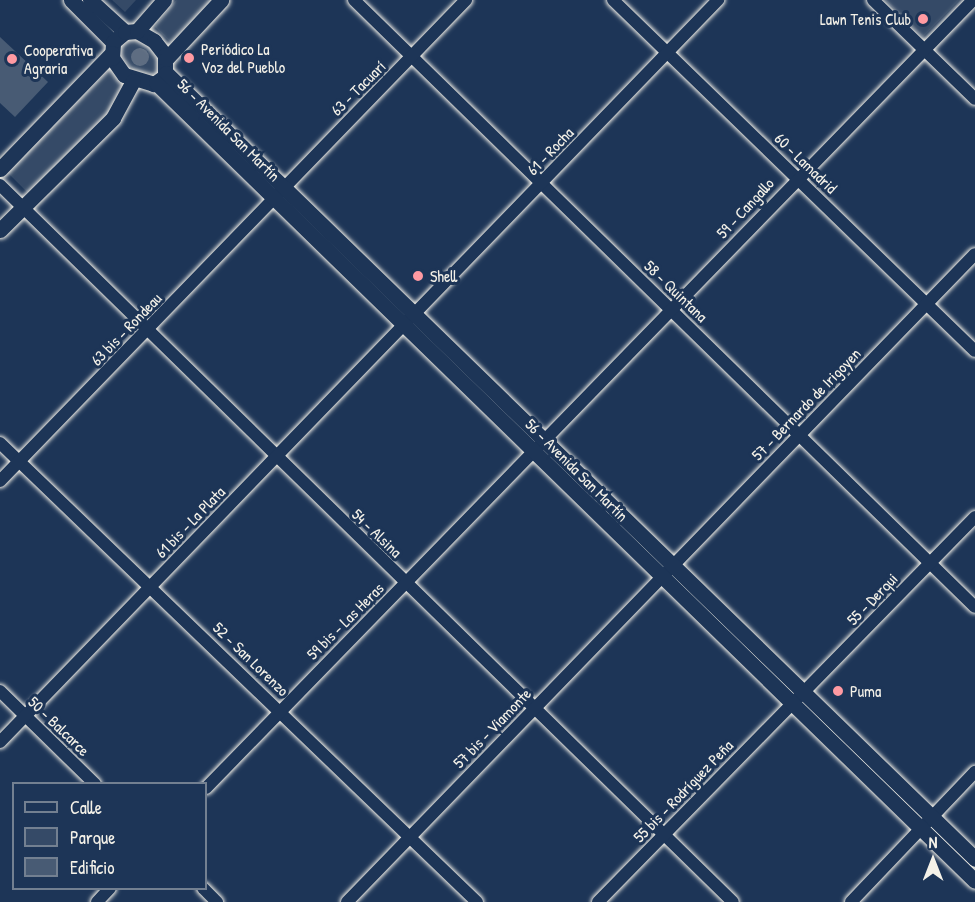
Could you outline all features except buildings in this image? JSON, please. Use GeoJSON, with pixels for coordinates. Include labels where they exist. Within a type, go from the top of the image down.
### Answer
{"type":"FeatureCollection","features":[{"type":"Feature","properties":{"kind":"main road"},"geometry":{"type":"LineString","coordinates":[[71,0],[112,48],[116,66],[133,81]]}},
{"type":"Feature","properties":{"kind":"main road"},"geometry":{"type":"LineString","coordinates":[[90,0],[131,32],[154,41],[162,72]]}},
{"type":"Feature","properties":{"kind":"main road"},"geometry":{"type":"LineString","coordinates":[[0,169],[112,48],[164,0]]}},
{"type":"Feature","properties":{"kind":"main road"},"geometry":{"type":"LineString","coordinates":[[0,230],[113,118],[133,81],[162,72],[221,0]]}},
{"type":"Feature","properties":{"kind":"main road","name":"56 - Avenida San Martín"},"geometry":{"type":"LineString","coordinates":[[162,72],[278,192],[538,446],[661,577],[792,702],[926,823],[975,859]]}},
{"type":"Feature","properties":{"kind":"main road","name":"56 - Avenida San Martín"},"geometry":{"type":"LineString","coordinates":[[538,446],[672,566],[804,692],[926,823],[975,881]]}},
{"type":"Feature","properties":{"kind":"street","name":"58 - Quintana"},"geometry":{"type":"LineString","coordinates":[[354,0],[975,607]]}},
{"type":"Feature","properties":{"kind":"street","name":"63 - Tacuarí"},"geometry":{"type":"LineString","coordinates":[[278,192],[466,0]]}},
{"type":"Feature","properties":{"kind":"street","name":"60 - Lamadrid"},"geometry":{"type":"LineString","coordinates":[[613,0],[975,351]]}},
{"type":"Feature","properties":{"kind":"street","name":"61 - Rocha"},"geometry":{"type":"LineString","coordinates":[[410,320],[718,0]]}},
{"type":"Feature","properties":{"kind":"street"},"geometry":{"type":"LineString","coordinates":[[873,0],[975,99]]}},
{"type":"Feature","properties":{"kind":"street","name":"59 - Cangallo"},"geometry":{"type":"LineString","coordinates":[[538,446],[672,310],[797,177],[973,0]]}},
{"type":"Feature","properties":{"kind":"street","name":"54 - Alsina"},"geometry":{"type":"LineString","coordinates":[[0,185],[146,332],[733,902]]}},
{"type":"Feature","properties":{"kind":"street","name":"63 bis - Rondeau"},"geometry":{"type":"LineString","coordinates":[[0,481],[146,332],[278,192]]}},
{"type":"Feature","properties":{"kind":"street","name":"57 - Bernardo de Irigoyen"},"geometry":{"type":"LineString","coordinates":[[661,577],[975,254]]}},
{"type":"Feature","properties":{"kind":"street","name":"61 bis - La Plata"},"geometry":{"type":"LineString","coordinates":[[0,742],[410,320]]}},
{"type":"Feature","properties":{"kind":"street","name":"52 - San Lorenzo"},"geometry":{"type":"LineString","coordinates":[[0,443],[477,902]]}},
{"type":"Feature","properties":{"kind":"street","name":"59 bis - Las Heras"},"geometry":{"type":"LineString","coordinates":[[207,787],[279,710],[406,584],[538,446]]}},
{"type":"Feature","properties":{"kind":"street","name":"55 - Derqui"},"geometry":{"type":"LineString","coordinates":[[792,702],[975,517]]}},
{"type":"Feature","properties":{"kind":"street","name":"57 bis - Viamonte"},"geometry":{"type":"LineString","coordinates":[[347,902],[661,577]]}},
{"type":"Feature","properties":{"kind":"street","name":"50 - Balcarce"},"geometry":{"type":"LineString","coordinates":[[0,692],[94,782]]}},
{"type":"Feature","properties":{"kind":"street","name":"55 bis - Rodríguez Peña"},"geometry":{"type":"LineString","coordinates":[[598,902],[792,702]]}},
{"type":"Feature","properties":{"kind":"street"},"geometry":{"type":"LineString","coordinates":[[851,902],[975,772]]}},
{"type":"Feature","properties":{"kind":"street"},"geometry":{"type":"LineString","coordinates":[[98,902],[108,890]]}},
{"type":"Feature","properties":{"kind":"street"},"geometry":{"type":"LineString","coordinates":[[205,890],[217,902]]}},
{"type":"Feature","properties":{"kind":"green space"},"geometry":{"type":"Polygon","coordinates":[[[112,0],[136,0],[125,12],[112,0]]]}},
{"type":"Feature","properties":{"kind":"green space"},"geometry":{"type":"Polygon","coordinates":[[[176,0],[216,0],[173,45],[155,27],[176,0]]]}},
{"type":"Feature","properties":{"kind":"green space","name":"Lawn Tenis Club"},"geometry":{"type":"Polygon","coordinates":[[[885,0],[959,0],[923,37],[885,0]]]}},
{"type":"Feature","properties":{"kind":"green space"},"geometry":{"type":"Polygon","coordinates":[[[134,36],[149,43],[161,61],[157,75],[135,71],[125,61],[121,53],[124,40],[134,36]],[[143,48],[131,55],[139,66],[148,52],[143,48]]]}},
{"type":"Feature","properties":{"kind":"green space"},"geometry":{"type":"Polygon","coordinates":[[[114,65],[129,79],[119,91],[107,118],[31,196],[7,172],[114,65]]]}},
{"type":"Feature","properties":{"kind":"shaded area"},"geometry":{"type":"Polygon","coordinates":[[[136,48],[144,48],[149,53],[147,64],[136,66],[131,61],[131,53],[136,48]]]}},
{"type":"Feature","properties":{"kind":"place","name":"Lawn Tenis Club"},"geometry":{"type":"Point","coordinates":[923,19]}},
{"type":"Feature","properties":{"kind":"place","name":"Periódico La Voz del Pueblo"},"geometry":{"type":"Point","coordinates":[189,58]}},
{"type":"Feature","properties":{"kind":"place","name":"Cooperativa Agraria"},"geometry":{"type":"Point","coordinates":[12,59]}},
{"type":"Feature","properties":{"kind":"place","name":"Shell"},"geometry":{"type":"Point","coordinates":[418,276]}},
{"type":"Feature","properties":{"kind":"place","name":"Puma"},"geometry":{"type":"Point","coordinates":[838,691]}}]}
